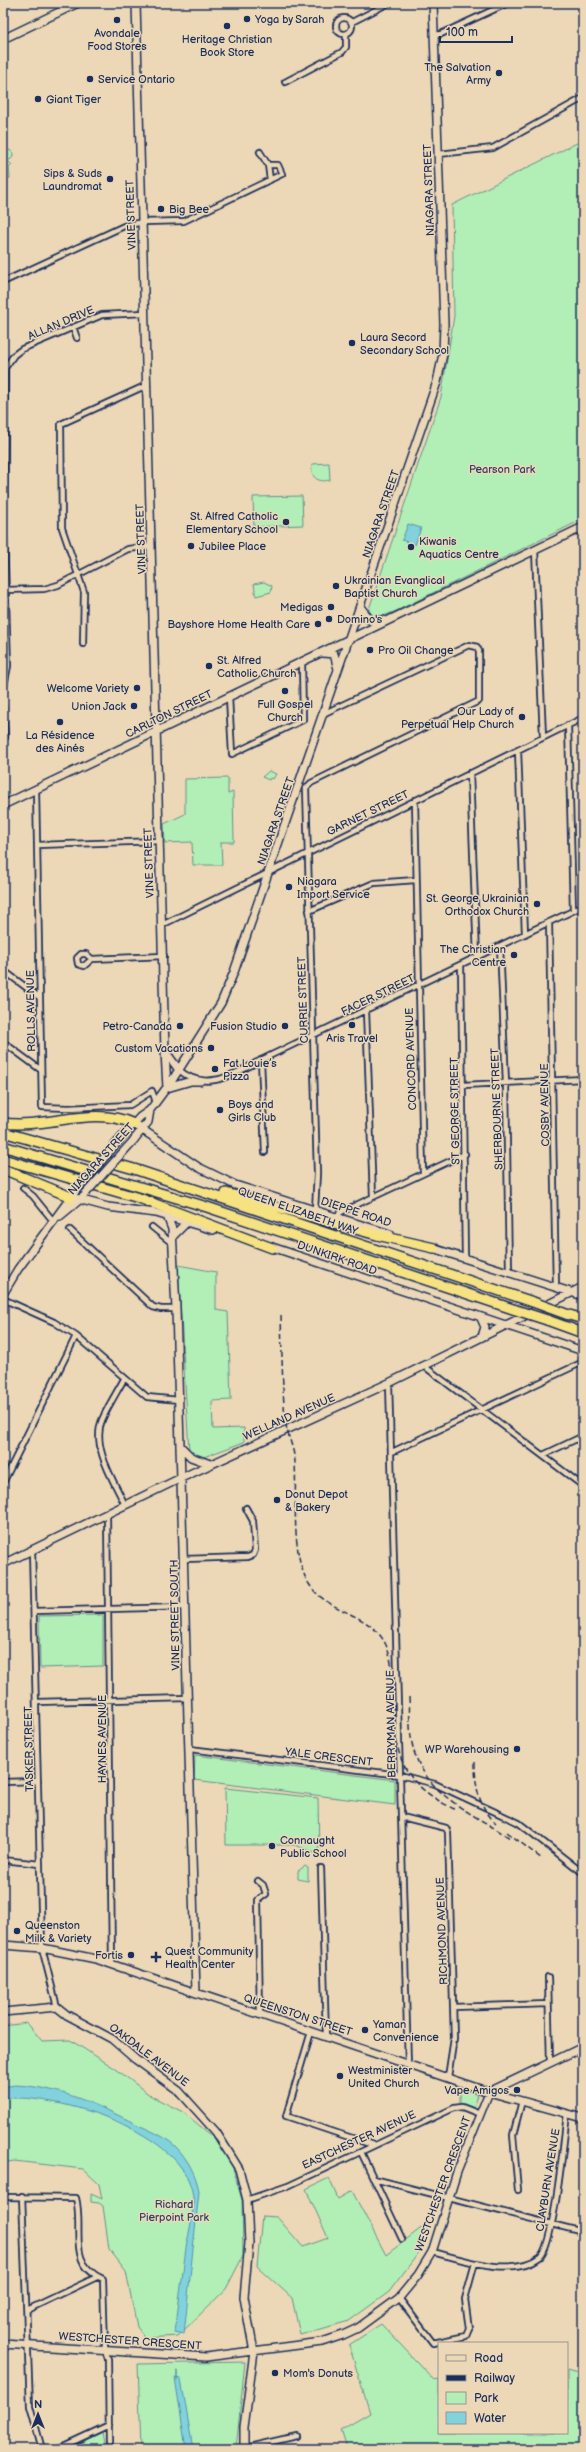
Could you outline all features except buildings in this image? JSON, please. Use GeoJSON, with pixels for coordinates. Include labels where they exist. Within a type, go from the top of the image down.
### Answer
{"type":"FeatureCollection","features":[{"type":"Feature","properties":{"kind":"highway"},"geometry":{"type":"LineString","coordinates":[[3,1123],[36,1124],[85,1117],[112,1117],[134,1124]]}},
{"type":"Feature","properties":{"kind":"highway","name":"QUEEN ELIZABETH WAY"},"geometry":{"type":"LineString","coordinates":[[3,1132],[168,1180],[583,1319]]}},
{"type":"Feature","properties":{"kind":"highway"},"geometry":{"type":"LineString","coordinates":[[3,1146],[199,1205],[583,1333]]}},
{"type":"Feature","properties":{"kind":"highway"},"geometry":{"type":"LineString","coordinates":[[3,1159],[139,1198],[272,1248]]}},
{"type":"Feature","properties":{"kind":"highway"},"geometry":{"type":"LineString","coordinates":[[3,1169],[76,1196]]}},
{"type":"Feature","properties":{"kind":"highway"},"geometry":{"type":"LineString","coordinates":[[168,1180],[230,1194],[377,1235],[434,1248]]}},
{"type":"Feature","properties":{"kind":"main road"},"geometry":{"type":"LineString","coordinates":[[3,39],[78,3]]}},
{"type":"Feature","properties":{"kind":"main road","name":"VINE STREET"},"geometry":{"type":"LineString","coordinates":[[136,3],[167,1088]]}},
{"type":"Feature","properties":{"kind":"main road","name":"NIAGARA STREET"},"geometry":{"type":"LineString","coordinates":[[3,1294],[18,1269],[60,1216],[62,1208],[76,1196],[122,1137],[150,1110],[167,1088],[221,1003],[234,972],[325,713],[437,382],[443,354],[444,324],[434,3]]}},
{"type":"Feature","properties":{"kind":"main road","name":"CARLTON STREET"},"geometry":{"type":"LineString","coordinates":[[3,805],[350,639],[386,620],[583,527]]}},
{"type":"Feature","properties":{"kind":"main road"},"geometry":{"type":"LineString","coordinates":[[361,608],[371,621],[386,620]]}},
{"type":"Feature","properties":{"kind":"main road"},"geometry":{"type":"LineString","coordinates":[[320,653],[334,654],[338,674]]}},
{"type":"Feature","properties":{"kind":"main road"},"geometry":{"type":"LineString","coordinates":[[165,1051],[179,1070]]}},
{"type":"Feature","properties":{"kind":"main road"},"geometry":{"type":"LineString","coordinates":[[167,1088],[191,1081],[200,1081]]}},
{"type":"Feature","properties":{"kind":"main road","name":"NIAGARA STREET"},"geometry":{"type":"LineString","coordinates":[[76,1196],[86,1193],[133,1141],[148,1122],[150,1110]]}},
{"type":"Feature","properties":{"kind":"main road","name":"DIEPPE ROAD"},"geometry":{"type":"LineString","coordinates":[[134,1124],[168,1149],[222,1179],[246,1189],[465,1257],[583,1296]]}},
{"type":"Feature","properties":{"kind":"main road","name":"DUNKIRK ROAD"},"geometry":{"type":"LineString","coordinates":[[76,1196],[108,1207],[145,1210],[187,1222],[272,1248],[583,1351]]}},
{"type":"Feature","properties":{"kind":"main road","name":"VINE STREET SOUTH"},"geometry":{"type":"LineString","coordinates":[[167,1216],[172,1225],[176,1309],[196,1992]]}},
{"type":"Feature","properties":{"kind":"main road"},"geometry":{"type":"LineString","coordinates":[[173,1240],[187,1222]]}},
{"type":"Feature","properties":{"kind":"main road","name":"WELLAND AVENUE"},"geometry":{"type":"LineString","coordinates":[[3,1564],[181,1478],[389,1383],[507,1326],[583,1287]]}},
{"type":"Feature","properties":{"kind":"main road"},"geometry":{"type":"LineString","coordinates":[[481,1318],[485,1327],[482,1337]]}},
{"type":"Feature","properties":{"kind":"main road"},"geometry":{"type":"LineString","coordinates":[[180,1446],[191,1458],[200,1463],[210,1465]]}},
{"type":"Feature","properties":{"kind":"main road","name":"QUEENSTON STREET"},"geometry":{"type":"LineString","coordinates":[[3,1945],[42,1948],[78,1954],[112,1964],[489,2092],[583,2118]]}},
{"type":"Feature","properties":{"kind":"main road"},"geometry":{"type":"LineString","coordinates":[[3,2012],[57,2007]]}},
{"type":"Feature","properties":{"kind":"main road","name":"OAKDALE AVENUE"},"geometry":{"type":"LineString","coordinates":[[57,2007],[67,2015],[112,2039],[135,2059],[180,2091],[216,2132],[232,2156],[241,2175],[247,2200],[249,2243],[244,2297],[254,2352],[244,2427],[244,2448]]}},
{"type":"Feature","properties":{"kind":"main road"},"geometry":{"type":"LineString","coordinates":[[489,2092],[583,2047]]}},
{"type":"Feature","properties":{"kind":"main road","name":"WESTCHESTER CRESCENT"},"geometry":{"type":"LineString","coordinates":[[3,2344],[190,2356],[254,2352],[322,2342],[343,2335],[378,2315],[399,2298],[418,2276],[432,2252],[450,2199],[457,2172],[489,2092]]}},
{"type":"Feature","properties":{"kind":"street"},"geometry":{"type":"LineString","coordinates":[[352,22],[351,31],[346,34],[340,34],[336,28],[336,22],[340,18],[352,22],[389,3]]}},
{"type":"Feature","properties":{"kind":"street"},"geometry":{"type":"LineString","coordinates":[[434,35],[441,34],[508,3]]}},
{"type":"Feature","properties":{"kind":"street"},"geometry":{"type":"LineString","coordinates":[[285,82],[342,52],[346,47],[346,34]]}},
{"type":"Feature","properties":{"kind":"street"},"geometry":{"type":"LineString","coordinates":[[439,154],[493,148],[583,98]]}},
{"type":"Feature","properties":{"kind":"street"},"geometry":{"type":"LineString","coordinates":[[260,152],[268,165],[270,180]]}},
{"type":"Feature","properties":{"kind":"street"},"geometry":{"type":"LineString","coordinates":[[3,282],[111,231],[143,222],[184,221],[282,174],[278,165],[268,165]]}},
{"type":"Feature","properties":{"kind":"street","name":"ALLAN DRIVE"},"geometry":{"type":"LineString","coordinates":[[3,691],[8,666],[4,533],[5,368],[14,355],[22,349],[73,326],[102,315],[145,313]]}},
{"type":"Feature","properties":{"kind":"street"},"geometry":{"type":"LineString","coordinates":[[73,326],[77,338]]}},
{"type":"Feature","properties":{"kind":"street"},"geometry":{"type":"LineString","coordinates":[[83,644],[84,592],[62,528],[61,424],[147,385]]}},
{"type":"Feature","properties":{"kind":"street"},"geometry":{"type":"LineString","coordinates":[[5,590],[44,589],[79,574],[128,549],[152,546]]}},
{"type":"Feature","properties":{"kind":"street"},"geometry":{"type":"LineString","coordinates":[[535,550],[543,737]]}},
{"type":"Feature","properties":{"kind":"street","name":"CURRIE STREET"},"geometry":{"type":"LineString","coordinates":[[315,1210],[317,1173],[314,1036],[306,853],[306,788],[311,783],[479,701],[479,652],[477,647],[469,645],[325,713]]}},
{"type":"Feature","properties":{"kind":"street"},"geometry":{"type":"LineString","coordinates":[[229,697],[232,754],[303,720],[302,662]]}},
{"type":"Feature","properties":{"kind":"street"},"geometry":{"type":"LineString","coordinates":[[3,708],[5,737]]}},
{"type":"Feature","properties":{"kind":"street","name":"GARNET STREET"},"geometry":{"type":"LineString","coordinates":[[162,925],[583,718]]}},
{"type":"Feature","properties":{"kind":"street"},"geometry":{"type":"LineString","coordinates":[[568,725],[573,910]]}},
{"type":"Feature","properties":{"kind":"street"},"geometry":{"type":"LineString","coordinates":[[518,750],[525,934]]}},
{"type":"Feature","properties":{"kind":"street"},"geometry":{"type":"LineString","coordinates":[[470,773],[476,957]]}},
{"type":"Feature","properties":{"kind":"street","name":"ROLLS AVENUE"},"geometry":{"type":"LineString","coordinates":[[36,790],[42,1107],[97,1107],[130,1105],[152,1091],[156,1102]]}},
{"type":"Feature","properties":{"kind":"street","name":"CONCORD AVENUE"},"geometry":{"type":"LineString","coordinates":[[415,800],[417,986],[423,1174]]}},
{"type":"Feature","properties":{"kind":"street"},"geometry":{"type":"LineString","coordinates":[[36,845],[160,841]]}},
{"type":"Feature","properties":{"kind":"street"},"geometry":{"type":"LineString","coordinates":[[309,911],[374,883],[416,880]]}},
{"type":"Feature","properties":{"kind":"street","name":"FACER STREET"},"geometry":{"type":"LineString","coordinates":[[179,1070],[187,1077],[200,1081],[215,1081],[227,1078],[261,1060],[314,1036],[583,906]]}},
{"type":"Feature","properties":{"kind":"street","name":"COSBY AVENUE"},"geometry":{"type":"LineString","coordinates":[[549,922],[556,1287]]}},
{"type":"Feature","properties":{"kind":"street","name":"SHERBOURNE STREET"},"geometry":{"type":"LineString","coordinates":[[500,946],[506,1083],[509,1272]]}},
{"type":"Feature","properties":{"kind":"street"},"geometry":{"type":"LineString","coordinates":[[92,959],[164,956]]}},
{"type":"Feature","properties":{"kind":"street","name":"ST GEORGE STREET"},"geometry":{"type":"LineString","coordinates":[[461,965],[465,1154],[465,1257]]}},
{"type":"Feature","properties":{"kind":"street"},"geometry":{"type":"LineString","coordinates":[[3,970],[39,997]]}},
{"type":"Feature","properties":{"kind":"street"},"geometry":{"type":"LineString","coordinates":[[366,1011],[373,1197]]}},
{"type":"Feature","properties":{"kind":"street"},"geometry":{"type":"LineString","coordinates":[[3,1042],[41,1070]]}},
{"type":"Feature","properties":{"kind":"street"},"geometry":{"type":"LineString","coordinates":[[261,1060],[265,1152]]}},
{"type":"Feature","properties":{"kind":"street"},"geometry":{"type":"LineString","coordinates":[[463,1085],[583,1079]]}},
{"type":"Feature","properties":{"kind":"street"},"geometry":{"type":"LineString","coordinates":[[336,1217],[341,1212],[465,1154]]}},
{"type":"Feature","properties":{"kind":"street"},"geometry":{"type":"LineString","coordinates":[[23,1188],[33,1196],[54,1222]]}},
{"type":"Feature","properties":{"kind":"street"},"geometry":{"type":"LineString","coordinates":[[152,1227],[173,1240]]}},
{"type":"Feature","properties":{"kind":"street"},"geometry":{"type":"LineString","coordinates":[[70,1230],[153,1306],[161,1310],[176,1309]]}},
{"type":"Feature","properties":{"kind":"street"},"geometry":{"type":"LineString","coordinates":[[3,1299],[54,1322],[76,1336],[124,1379],[147,1397],[179,1400]]}},
{"type":"Feature","properties":{"kind":"street"},"geometry":{"type":"LineString","coordinates":[[3,1483],[76,1336]]}},
{"type":"Feature","properties":{"kind":"street"},"geometry":{"type":"LineString","coordinates":[[392,1452],[583,1362]]}},
{"type":"Feature","properties":{"kind":"street"},"geometry":{"type":"LineString","coordinates":[[424,1366],[583,1486]]}},
{"type":"Feature","properties":{"kind":"street"},"geometry":{"type":"LineString","coordinates":[[124,1379],[102,1421],[99,1432],[103,1458],[125,1505]]}},
{"type":"Feature","properties":{"kind":"street","name":"BERRYMAN AVENUE"},"geometry":{"type":"LineString","coordinates":[[389,1383],[408,2065]]}},
{"type":"Feature","properties":{"kind":"street"},"geometry":{"type":"LineString","coordinates":[[543,1455],[583,1436]]}},
{"type":"Feature","properties":{"kind":"street"},"geometry":{"type":"LineString","coordinates":[[184,1559],[248,1557],[253,1555],[253,1521],[246,1508]]}},
{"type":"Feature","properties":{"kind":"street","name":"HAYNES AVENUE"},"geometry":{"type":"LineString","coordinates":[[107,1514],[112,1964]]}},
{"type":"Feature","properties":{"kind":"street","name":"TASKER STREET"},"geometry":{"type":"LineString","coordinates":[[32,1550],[42,1948]]}},
{"type":"Feature","properties":{"kind":"street"},"geometry":{"type":"LineString","coordinates":[[34,1611],[185,1607]]}},
{"type":"Feature","properties":{"kind":"street"},"geometry":{"type":"LineString","coordinates":[[37,1702],[188,1698]]}},
{"type":"Feature","properties":{"kind":"street","name":"YALE CRESCENT"},"geometry":{"type":"LineString","coordinates":[[190,1749],[400,1775],[440,1786],[507,1816],[546,1843],[583,1873]]}},
{"type":"Feature","properties":{"kind":"street"},"geometry":{"type":"LineString","coordinates":[[3,1782],[38,1781]]}},
{"type":"Feature","properties":{"kind":"street","name":"RICHMOND AVENUE"},"geometry":{"type":"LineString","coordinates":[[402,1817],[446,1828],[448,1832],[454,2038],[448,2078]]}},
{"type":"Feature","properties":{"kind":"street"},"geometry":{"type":"LineString","coordinates":[[3,1860],[40,1864]]}},
{"type":"Feature","properties":{"kind":"street"},"geometry":{"type":"LineString","coordinates":[[321,1868],[326,2036]]}},
{"type":"Feature","properties":{"kind":"street"},"geometry":{"type":"LineString","coordinates":[[258,1881],[263,1885],[266,1894],[258,1900],[260,2015]]}},
{"type":"Feature","properties":{"kind":"street"},"geometry":{"type":"LineString","coordinates":[[42,1948],[57,2007]]}},
{"type":"Feature","properties":{"kind":"street"},"geometry":{"type":"LineString","coordinates":[[548,1977],[550,2063]]}},
{"type":"Feature","properties":{"kind":"street"},"geometry":{"type":"LineString","coordinates":[[453,2007],[548,2004]]}},
{"type":"Feature","properties":{"kind":"street"},"geometry":{"type":"LineString","coordinates":[[311,2032],[286,2116],[373,2145]]}},
{"type":"Feature","properties":{"kind":"street"},"geometry":{"type":"LineString","coordinates":[[518,2190],[513,2135],[522,2101]]}},
{"type":"Feature","properties":{"kind":"street","name":"EASTCHESTER AVENUE"},"geometry":{"type":"LineString","coordinates":[[247,2200],[283,2188],[454,2108],[462,2107],[480,2114]]}},
{"type":"Feature","properties":{"kind":"street","name":"CLAYBURN AVENUE"},"geometry":{"type":"LineString","coordinates":[[432,2252],[505,2267],[524,2264],[539,2258],[545,2251],[552,2224],[567,2114]]}},
{"type":"Feature","properties":{"kind":"street"},"geometry":{"type":"LineString","coordinates":[[361,2152],[402,2240]]}},
{"type":"Feature","properties":{"kind":"street"},"geometry":{"type":"LineString","coordinates":[[374,2179],[583,2232]]}},
{"type":"Feature","properties":{"kind":"street"},"geometry":{"type":"LineString","coordinates":[[3,2197],[22,2196],[76,2198],[80,2257],[89,2272],[103,2279],[105,2350],[108,2359],[109,2442]]}},
{"type":"Feature","properties":{"kind":"street"},"geometry":{"type":"LineString","coordinates":[[22,2196],[30,2406],[42,2449]]}},
{"type":"Feature","properties":{"kind":"street"},"geometry":{"type":"LineString","coordinates":[[399,2298],[433,2343],[466,2336],[469,2329],[465,2299],[475,2262]]}},
{"type":"Feature","properties":{"kind":"street"},"geometry":{"type":"LineString","coordinates":[[27,2310],[97,2276]]}},
{"type":"Feature","properties":{"kind":"street"},"geometry":{"type":"LineString","coordinates":[[57,2449],[108,2424]]}},
{"type":"Feature","properties":{"kind":"street"},"geometry":{"type":"LineString","coordinates":[[244,2448],[297,2436]]}},
{"type":"Feature","properties":{"kind":"green space","name":"Pearson Park"},"geometry":{"type":"Polygon","coordinates":[[[579,142],[583,284],[583,519],[396,611],[373,620],[367,615],[441,397],[454,316],[452,205],[579,142]]]}},
{"type":"Feature","properties":{"kind":"green space"},"geometry":{"type":"Polygon","coordinates":[[[8,150],[13,155],[8,160],[3,155],[8,150]]]}},
{"type":"Feature","properties":{"kind":"green space"},"geometry":{"type":"Polygon","coordinates":[[[9,162],[12,165],[9,168],[10,178],[3,180],[3,165],[9,162]]]}},
{"type":"Feature","properties":{"kind":"green space"},"geometry":{"type":"Polygon","coordinates":[[[329,463],[330,480],[321,481],[313,476],[312,464],[329,463]]]}},
{"type":"Feature","properties":{"kind":"green space"},"geometry":{"type":"Polygon","coordinates":[[[302,496],[303,525],[254,527],[253,497],[302,496]]]}},
{"type":"Feature","properties":{"kind":"green space"},"geometry":{"type":"Polygon","coordinates":[[[264,582],[272,586],[271,592],[256,596],[254,584],[264,582]]]}},
{"type":"Feature","properties":{"kind":"green space"},"geometry":{"type":"Polygon","coordinates":[[[269,771],[276,774],[273,779],[270,778],[269,780],[262,777],[269,771]]]}},
{"type":"Feature","properties":{"kind":"green space"},"geometry":{"type":"Polygon","coordinates":[[[228,778],[228,794],[233,792],[234,842],[221,842],[222,865],[193,865],[192,842],[165,843],[164,824],[185,814],[185,779],[228,778]]]}},
{"type":"Feature","properties":{"kind":"green space"},"geometry":{"type":"Polygon","coordinates":[[[178,1265],[216,1272],[216,1310],[228,1312],[231,1400],[212,1401],[213,1429],[244,1428],[244,1442],[201,1458],[189,1451],[178,1265]]]}},
{"type":"Feature","properties":{"kind":"green space"},"geometry":{"type":"Polygon","coordinates":[[[103,1615],[103,1666],[40,1668],[39,1616],[103,1615]]]}},
{"type":"Feature","properties":{"kind":"green space"},"geometry":{"type":"Polygon","coordinates":[[[195,1755],[395,1780],[395,1805],[194,1780],[195,1755]]]}},
{"type":"Feature","properties":{"kind":"green space"},"geometry":{"type":"Polygon","coordinates":[[[225,1788],[318,1798],[319,1855],[295,1845],[226,1845],[225,1788]]]}},
{"type":"Feature","properties":{"kind":"green space"},"geometry":{"type":"Polygon","coordinates":[[[305,1866],[308,1868],[308,1881],[298,1879],[298,1871],[305,1866]]]}},
{"type":"Feature","properties":{"kind":"green space","name":"Richard Pierpoint Park"},"geometry":{"type":"Polygon","coordinates":[[[27,2023],[42,2041],[70,2040],[116,2069],[151,2096],[183,2112],[217,2140],[233,2168],[242,2200],[243,2256],[226,2289],[178,2336],[145,2338],[137,2327],[126,2271],[109,2249],[103,2206],[99,2203],[91,2202],[91,2194],[102,2199],[99,2184],[83,2169],[14,2161],[3,2163],[3,2026],[27,2023]]]}},
{"type":"Feature","properties":{"kind":"green space"},"geometry":{"type":"Polygon","coordinates":[[[460,2088],[478,2095],[474,2108],[460,2104],[460,2088]]]}},
{"type":"Feature","properties":{"kind":"green space"},"geometry":{"type":"Polygon","coordinates":[[[329,2178],[338,2199],[352,2191],[386,2255],[429,2222],[423,2247],[389,2292],[349,2321],[300,2335],[292,2298],[257,2266],[262,2216],[277,2217],[303,2247],[328,2238],[306,2189],[329,2178]]]}},
{"type":"Feature","properties":{"kind":"green space"},"geometry":{"type":"Polygon","coordinates":[[[381,2324],[434,2380],[438,2379],[438,2434],[568,2434],[568,2370],[583,2374],[583,2449],[347,2449],[341,2430],[370,2413],[349,2345],[381,2324]]]}},
{"type":"Feature","properties":{"kind":"green space"},"geometry":{"type":"Polygon","coordinates":[[[245,2362],[236,2449],[141,2449],[138,2364],[245,2362]]]}},
{"type":"Feature","properties":{"kind":"green space"},"geometry":{"type":"Polygon","coordinates":[[[102,2432],[105,2449],[69,2449],[102,2432]]]}},
{"type":"Feature","properties":{"kind":"water"},"geometry":{"type":"Polygon","coordinates":[[[408,524],[421,528],[415,545],[402,540],[408,524]]]}},
{"type":"Feature","properties":{"kind":"water"},"geometry":{"type":"Polygon","coordinates":[[[15,2085],[47,2089],[92,2103],[162,2136],[172,2143],[184,2156],[194,2174],[199,2192],[184,2334],[175,2332],[186,2248],[193,2209],[193,2197],[185,2174],[168,2153],[144,2136],[116,2121],[85,2110],[55,2102],[27,2098],[3,2098],[3,2087],[15,2085]]]}},
{"type":"Feature","properties":{"kind":"water"},"geometry":{"type":"Polygon","coordinates":[[[175,2378],[181,2379],[193,2449],[186,2449],[175,2378]]]}},
{"type":"Feature","properties":{"kind":"waterway"},"geometry":{"type":"LineString","coordinates":[[177,2371],[177,2380]]}},
{"type":"Feature","properties":{"kind":"railway"},"geometry":{"type":"LineString","coordinates":[[281,1315],[285,1418],[295,1462],[297,1541],[303,1572],[309,1584],[317,1594],[327,1602],[360,1619],[379,1634],[386,1645],[391,1662],[395,1732],[402,1762],[420,1787],[454,1809]]}},
{"type":"Feature","properties":{"kind":"railway"},"geometry":{"type":"LineString","coordinates":[[409,1697],[412,1743],[417,1761],[426,1776],[437,1789],[450,1800],[510,1838]]}},
{"type":"Feature","properties":{"kind":"railway"},"geometry":{"type":"LineString","coordinates":[[475,1762],[477,1787],[481,1803],[496,1823]]}},
{"type":"Feature","properties":{"kind":"railway"},"geometry":{"type":"LineString","coordinates":[[507,1832],[542,1859]]}},
{"type":"Feature","properties":{"kind":"place","name":"Yoga by Sarah"},"geometry":{"type":"Point","coordinates":[247,19]}},
{"type":"Feature","properties":{"kind":"place","name":"Avondale Food Stores"},"geometry":{"type":"Point","coordinates":[117,20]}},
{"type":"Feature","properties":{"kind":"place","name":"Heritage Christian Book Store"},"geometry":{"type":"Point","coordinates":[227,26]}},
{"type":"Feature","properties":{"kind":"place","name":"The Salvation Army"},"geometry":{"type":"Point","coordinates":[499,73]}},
{"type":"Feature","properties":{"kind":"place","name":"Service Ontario"},"geometry":{"type":"Point","coordinates":[90,79]}},
{"type":"Feature","properties":{"kind":"place","name":"Giant Tiger"},"geometry":{"type":"Point","coordinates":[38,99]}},
{"type":"Feature","properties":{"kind":"place","name":"Sips & Suds Laundromat"},"geometry":{"type":"Point","coordinates":[110,179]}},
{"type":"Feature","properties":{"kind":"place","name":"Big Bee"},"geometry":{"type":"Point","coordinates":[161,209]}},
{"type":"Feature","properties":{"kind":"place","name":"Laura Secord Secondary School"},"geometry":{"type":"Point","coordinates":[352,343]}},
{"type":"Feature","properties":{"kind":"place","name":"St. Alfred Catholic Elementary School"},"geometry":{"type":"Point","coordinates":[286,522]}},
{"type":"Feature","properties":{"kind":"place","name":"Jubilee Place"},"geometry":{"type":"Point","coordinates":[191,546]}},
{"type":"Feature","properties":{"kind":"place","name":"Kiwanis Aquatics Centre"},"geometry":{"type":"Point","coordinates":[411,547]}},
{"type":"Feature","properties":{"kind":"place","name":"Ukrainian Evanglical Baptist Church"},"geometry":{"type":"Point","coordinates":[336,586]}},
{"type":"Feature","properties":{"kind":"place","name":"Medigas"},"geometry":{"type":"Point","coordinates":[331,607]}},
{"type":"Feature","properties":{"kind":"place","name":"Domino's"},"geometry":{"type":"Point","coordinates":[329,619]}},
{"type":"Feature","properties":{"kind":"place","name":"Bayshore Home Health Care"},"geometry":{"type":"Point","coordinates":[318,624]}},
{"type":"Feature","properties":{"kind":"place","name":"Pro Oil Change"},"geometry":{"type":"Point","coordinates":[370,650]}},
{"type":"Feature","properties":{"kind":"place","name":"St. Alfred Catholic Church"},"geometry":{"type":"Point","coordinates":[209,666]}},
{"type":"Feature","properties":{"kind":"place","name":"Welcome Variety"},"geometry":{"type":"Point","coordinates":[137,688]}},
{"type":"Feature","properties":{"kind":"place","name":"Full Gospel Church"},"geometry":{"type":"Point","coordinates":[285,691]}},
{"type":"Feature","properties":{"kind":"place","name":"Union Jack"},"geometry":{"type":"Point","coordinates":[134,706]}},
{"type":"Feature","properties":{"kind":"place","name":"Our Lady of Perpetual Help Church"},"geometry":{"type":"Point","coordinates":[522,717]}},
{"type":"Feature","properties":{"kind":"place","name":"La Résidence des Ainés"},"geometry":{"type":"Point","coordinates":[60,722]}},
{"type":"Feature","properties":{"kind":"place","name":"Niagara Import Service"},"geometry":{"type":"Point","coordinates":[289,887]}},
{"type":"Feature","properties":{"kind":"place","name":"St. George Ukrainian Orthodox Church"},"geometry":{"type":"Point","coordinates":[537,904]}},
{"type":"Feature","properties":{"kind":"place","name":"The Christian Centre"},"geometry":{"type":"Point","coordinates":[514,955]}},
{"type":"Feature","properties":{"kind":"place","name":"Aris Travel"},"geometry":{"type":"Point","coordinates":[352,1025]}},
{"type":"Feature","properties":{"kind":"place","name":"Petro-Canada"},"geometry":{"type":"Point","coordinates":[180,1026]}},
{"type":"Feature","properties":{"kind":"place","name":"Fusion Studio"},"geometry":{"type":"Point","coordinates":[285,1026]}},
{"type":"Feature","properties":{"kind":"place","name":"Custom Vacations"},"geometry":{"type":"Point","coordinates":[211,1048]}},
{"type":"Feature","properties":{"kind":"place","name":"Fat Louie’s Pizza"},"geometry":{"type":"Point","coordinates":[215,1069]}},
{"type":"Feature","properties":{"kind":"place","name":"Boys and Girls Club"},"geometry":{"type":"Point","coordinates":[220,1110]}},
{"type":"Feature","properties":{"kind":"place","name":"Donut Depot & Bakery"},"geometry":{"type":"Point","coordinates":[277,1500]}},
{"type":"Feature","properties":{"kind":"place","name":"WP Warehousing"},"geometry":{"type":"Point","coordinates":[517,1749]}},
{"type":"Feature","properties":{"kind":"place","name":"Connaught Public School"},"geometry":{"type":"Point","coordinates":[272,1846]}},
{"type":"Feature","properties":{"kind":"place","name":"Queenston Milk & Variety"},"geometry":{"type":"Point","coordinates":[17,1931]}},
{"type":"Feature","properties":{"kind":"place","name":"Fortis"},"geometry":{"type":"Point","coordinates":[131,1955]}},
{"type":"Feature","properties":{"kind":"place","name":"Quest Community Health Center"},"geometry":{"type":"Point","coordinates":[156,1957]}},
{"type":"Feature","properties":{"kind":"place","name":"Yaman Convenience"},"geometry":{"type":"Point","coordinates":[365,2030]}},
{"type":"Feature","properties":{"kind":"place","name":"Westminister United Church"},"geometry":{"type":"Point","coordinates":[340,2076]}},
{"type":"Feature","properties":{"kind":"place","name":"Vape Amigos"},"geometry":{"type":"Point","coordinates":[517,2090]}},
{"type":"Feature","properties":{"kind":"place","name":"Mom's Donuts"},"geometry":{"type":"Point","coordinates":[275,2373]}}]}
